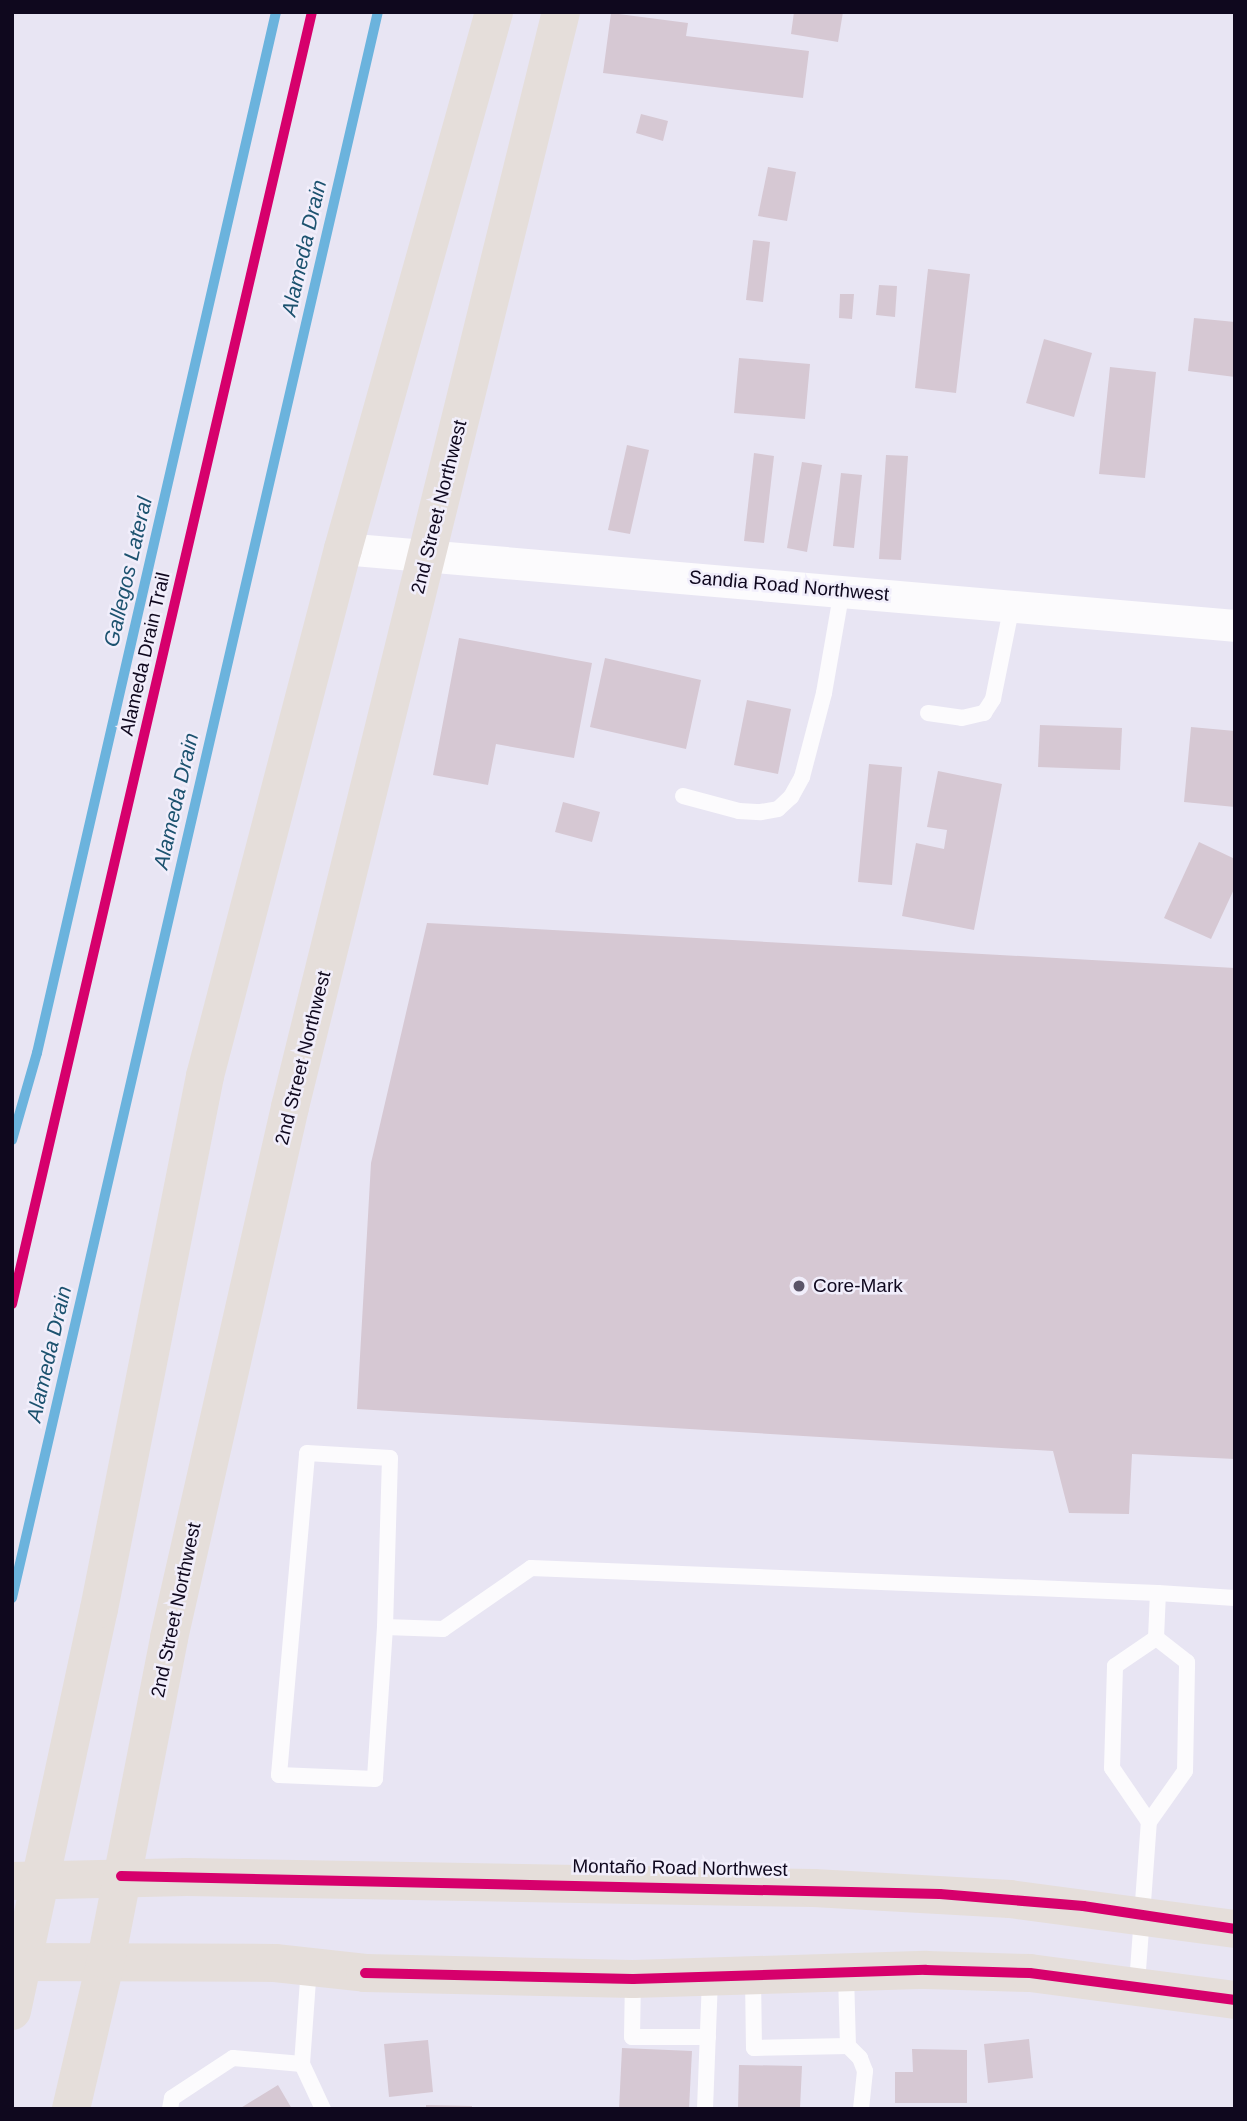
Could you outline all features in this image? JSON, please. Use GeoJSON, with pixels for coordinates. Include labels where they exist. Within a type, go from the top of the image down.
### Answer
{"type":"FeatureCollection","features":[{"type":"Feature","properties":{"kind":"main road"},"geometry":{"type":"LineString","coordinates":[[12,2011],[27,1880],[205,1076],[343,549],[494,12]]}},
{"type":"Feature","properties":{"kind":"main road","name":"2nd Street Northwest"},"geometry":{"type":"LineString","coordinates":[[71,2109],[106,1960],[169,1638],[290,1107],[561,12]]}},
{"type":"Feature","properties":{"kind":"main road","name":"Montaño Road Northwest"},"geometry":{"type":"LineString","coordinates":[[27,1880],[121,1876],[814,1888],[1010,1899],[1235,1929]]}},
{"type":"Feature","properties":{"kind":"main road"},"geometry":{"type":"LineString","coordinates":[[18,1962],[106,1960],[309,1967],[365,1973],[633,1979],[753,1978],[846,1973],[1016,1973],[1137,1984],[1235,2000]]}},
{"type":"Feature","properties":{"kind":"street","name":"Sandia Road Northwest"},"geometry":{"type":"LineString","coordinates":[[343,549],[427,554],[1235,626]]}},
{"type":"Feature","properties":{"kind":"lane"},"geometry":{"type":"LineString","coordinates":[[683,796],[739,811],[778,809],[791,797],[802,777],[824,694],[842,590]]}},
{"type":"Feature","properties":{"kind":"lane"},"geometry":{"type":"LineString","coordinates":[[928,713],[962,718],[984,713],[993,699],[1012,605]]}},
{"type":"Feature","properties":{"kind":"lane"},"geometry":{"type":"LineString","coordinates":[[307,1453],[390,1458],[385,1627],[375,1779],[279,1775],[307,1453]]}},
{"type":"Feature","properties":{"kind":"lane"},"geometry":{"type":"LineString","coordinates":[[385,1627],[443,1629],[531,1568],[1235,1598]]}},
{"type":"Feature","properties":{"kind":"lane"},"geometry":{"type":"LineString","coordinates":[[1156,1638],[1158,1593]]}},
{"type":"Feature","properties":{"kind":"lane"},"geometry":{"type":"LineString","coordinates":[[1149,1822],[1112,1768],[1115,1666],[1156,1638]]}},
{"type":"Feature","properties":{"kind":"lane"},"geometry":{"type":"LineString","coordinates":[[1137,1984],[1149,1822],[1185,1771],[1187,1662],[1156,1638]]}},
{"type":"Feature","properties":{"kind":"lane"},"geometry":{"type":"LineString","coordinates":[[309,1967],[302,2064],[323,2109]]}},
{"type":"Feature","properties":{"kind":"lane"},"geometry":{"type":"LineString","coordinates":[[846,1973],[848,2046]]}},
{"type":"Feature","properties":{"kind":"lane"},"geometry":{"type":"LineString","coordinates":[[753,1978],[754,2048],[848,2046],[860,2057],[865,2071],[862,2109]]}},
{"type":"Feature","properties":{"kind":"lane"},"geometry":{"type":"LineString","coordinates":[[633,1979],[632,2037],[708,2036]]}},
{"type":"Feature","properties":{"kind":"lane"},"geometry":{"type":"LineString","coordinates":[[705,2109],[710,1979]]}},
{"type":"Feature","properties":{"kind":"lane"},"geometry":{"type":"LineString","coordinates":[[170,2109],[172,2098],[233,2058],[302,2064]]}},
{"type":"Feature","properties":{"kind":"building"},"geometry":{"type":"Polygon","coordinates":[[[794,12],[843,12],[838,42],[791,34],[794,12]]]}},
{"type":"Feature","properties":{"kind":"building"},"geometry":{"type":"Polygon","coordinates":[[[611,13],[688,23],[686,36],[809,51],[803,98],[603,73],[611,13]]]}},
{"type":"Feature","properties":{"kind":"building"},"geometry":{"type":"Polygon","coordinates":[[[641,114],[668,121],[663,141],[636,133],[641,114]]]}},
{"type":"Feature","properties":{"kind":"building"},"geometry":{"type":"Polygon","coordinates":[[[768,167],[796,172],[787,221],[758,216],[768,167]]]}},
{"type":"Feature","properties":{"kind":"building"},"geometry":{"type":"Polygon","coordinates":[[[753,240],[770,242],[763,302],[746,300],[753,240]]]}},
{"type":"Feature","properties":{"kind":"building"},"geometry":{"type":"Polygon","coordinates":[[[928,269],[970,274],[956,393],[915,388],[928,269]]]}},
{"type":"Feature","properties":{"kind":"building"},"geometry":{"type":"Polygon","coordinates":[[[879,285],[897,286],[895,317],[876,315],[879,285]]]}},
{"type":"Feature","properties":{"kind":"building"},"geometry":{"type":"Polygon","coordinates":[[[840,294],[854,294],[852,319],[839,318],[840,294]]]}},
{"type":"Feature","properties":{"kind":"building"},"geometry":{"type":"Polygon","coordinates":[[[1194,318],[1235,322],[1235,377],[1188,371],[1194,318]]]}},
{"type":"Feature","properties":{"kind":"building"},"geometry":{"type":"Polygon","coordinates":[[[1044,339],[1092,353],[1074,417],[1026,403],[1044,339]]]}},
{"type":"Feature","properties":{"kind":"building"},"geometry":{"type":"Polygon","coordinates":[[[739,358],[810,364],[805,419],[734,413],[739,358]]]}},
{"type":"Feature","properties":{"kind":"building"},"geometry":{"type":"Polygon","coordinates":[[[1110,367],[1156,372],[1145,478],[1099,474],[1110,367]]]}},
{"type":"Feature","properties":{"kind":"building"},"geometry":{"type":"Polygon","coordinates":[[[627,445],[649,450],[630,534],[608,530],[627,445]]]}},
{"type":"Feature","properties":{"kind":"building"},"geometry":{"type":"Polygon","coordinates":[[[754,453],[774,456],[764,543],[744,541],[754,453]]]}},
{"type":"Feature","properties":{"kind":"building"},"geometry":{"type":"Polygon","coordinates":[[[886,455],[908,456],[901,560],[879,559],[886,455]]]}},
{"type":"Feature","properties":{"kind":"building"},"geometry":{"type":"Polygon","coordinates":[[[802,462],[822,465],[807,552],[787,548],[802,462]]]}},
{"type":"Feature","properties":{"kind":"building"},"geometry":{"type":"Polygon","coordinates":[[[841,473],[862,475],[854,548],[833,546],[841,473]]]}},
{"type":"Feature","properties":{"kind":"building"},"geometry":{"type":"Polygon","coordinates":[[[459,638],[592,663],[574,758],[496,744],[488,785],[433,775],[459,638]]]}},
{"type":"Feature","properties":{"kind":"building"},"geometry":{"type":"Polygon","coordinates":[[[605,658],[701,680],[686,749],[590,727],[605,658]]]}},
{"type":"Feature","properties":{"kind":"building"},"geometry":{"type":"Polygon","coordinates":[[[747,700],[791,709],[778,774],[734,765],[747,700]]]}},
{"type":"Feature","properties":{"kind":"building"},"geometry":{"type":"Polygon","coordinates":[[[1040,725],[1122,728],[1120,770],[1038,767],[1040,725]]]}},
{"type":"Feature","properties":{"kind":"building"},"geometry":{"type":"Polygon","coordinates":[[[1191,727],[1235,731],[1235,807],[1184,802],[1191,727]]]}},
{"type":"Feature","properties":{"kind":"building"},"geometry":{"type":"Polygon","coordinates":[[[869,764],[902,767],[892,885],[858,882],[869,764]]]}},
{"type":"Feature","properties":{"kind":"building"},"geometry":{"type":"Polygon","coordinates":[[[938,771],[1002,784],[974,930],[902,916],[916,843],[944,849],[947,830],[927,827],[938,771]]]}},
{"type":"Feature","properties":{"kind":"building"},"geometry":{"type":"Polygon","coordinates":[[[563,802],[600,812],[592,842],[555,832],[563,802]]]}},
{"type":"Feature","properties":{"kind":"building"},"geometry":{"type":"Polygon","coordinates":[[[1199,842],[1235,859],[1235,887],[1211,939],[1164,918],[1199,842]]]}},
{"type":"Feature","properties":{"kind":"building","name":"Core-Mark"},"geometry":{"type":"Polygon","coordinates":[[[427,923],[1235,968],[1235,1459],[1132,1454],[1129,1514],[1069,1513],[1053,1451],[357,1409],[371,1163],[427,923]]]}},
{"type":"Feature","properties":{"kind":"building"},"geometry":{"type":"Polygon","coordinates":[[[1029,2039],[1033,2078],[988,2083],[984,2044],[1029,2039]]]}},
{"type":"Feature","properties":{"kind":"building"},"geometry":{"type":"Polygon","coordinates":[[[428,2040],[433,2092],[389,2097],[384,2044],[428,2040]]]}},
{"type":"Feature","properties":{"kind":"building"},"geometry":{"type":"Polygon","coordinates":[[[622,2048],[692,2051],[689,2109],[619,2109],[622,2048]]]}},
{"type":"Feature","properties":{"kind":"building"},"geometry":{"type":"Polygon","coordinates":[[[912,2049],[967,2050],[967,2103],[895,2103],[895,2072],[913,2072],[912,2049]]]}},
{"type":"Feature","properties":{"kind":"building"},"geometry":{"type":"Polygon","coordinates":[[[739,2065],[802,2066],[800,2109],[738,2109],[739,2065]]]}},
{"type":"Feature","properties":{"kind":"building"},"geometry":{"type":"Polygon","coordinates":[[[278,2085],[292,2109],[239,2109],[278,2085]]]}},
{"type":"Feature","properties":{"kind":"building"},"geometry":{"type":"Polygon","coordinates":[[[426,2105],[472,2106],[472,2109],[426,2109],[426,2105]]]}},
{"type":"Feature","properties":{"kind":"waterway","name":"Gallegos Lateral"},"geometry":{"type":"LineString","coordinates":[[12,1140],[37,1053],[276,12]]}},
{"type":"Feature","properties":{"kind":"waterway","name":"Alameda Drain"},"geometry":{"type":"LineString","coordinates":[[12,1598],[378,12]]}},
{"type":"Feature","properties":{"kind":"cycle path","name":"Alameda Drain Trail"},"geometry":{"type":"LineString","coordinates":[[12,1304],[312,12]]}},
{"type":"Feature","properties":{"kind":"cycle path"},"geometry":{"type":"LineString","coordinates":[[121,1876],[940,1894],[1083,1906],[1235,1929]]}},
{"type":"Feature","properties":{"kind":"cycle path"},"geometry":{"type":"LineString","coordinates":[[365,1973],[633,1979],[926,1970],[1030,1973],[1235,2000]]}},
{"type":"Feature","properties":{"kind":"place","name":"Core-Mark"},"geometry":{"type":"Point","coordinates":[799,1286]}}]}
